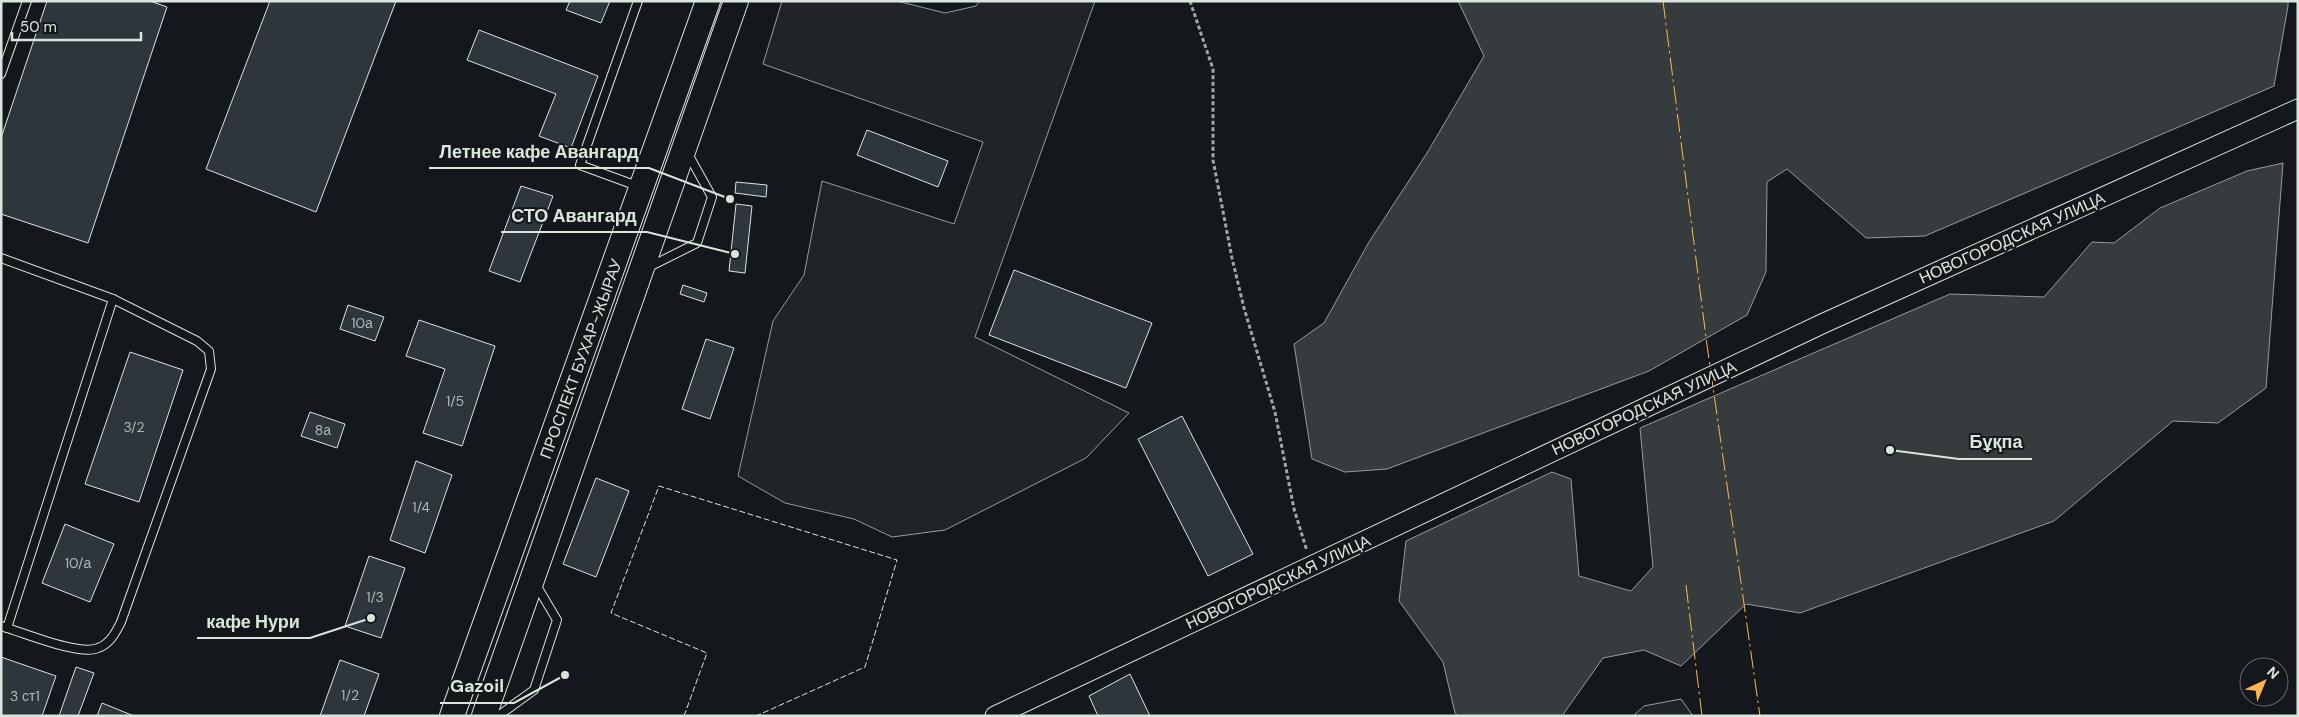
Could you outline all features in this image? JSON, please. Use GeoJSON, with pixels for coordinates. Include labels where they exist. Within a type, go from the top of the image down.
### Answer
{"type":"FeatureCollection","features":[{"type":"Feature","properties":{"kind":"main road","name":"ПРОСПЕКТ БУХАР-ЖЫРАУ"},"geometry":{"type":"LineString","coordinates":[[452,716],[708,1]]}},
{"type":"Feature","properties":{"kind":"main road","name":"ПРОСПЕКТ БУХАР-ЖЫРАУ"},"geometry":{"type":"LineString","coordinates":[[484,716],[736,1]]}},
{"type":"Feature","properties":{"kind":"main road"},"geometry":{"type":"LineString","coordinates":[[642,188],[667,197]]}},
{"type":"Feature","properties":{"kind":"street","name":"НОВОГОРОДСКАЯ УЛИЦА"},"geometry":{"type":"LineString","coordinates":[[995,716],[1824,323],[2298,109]]}},
{"type":"Feature","properties":{"kind":"lane"},"geometry":{"type":"LineString","coordinates":[[1,74],[26,1]]}},
{"type":"Feature","properties":{"kind":"lane"},"geometry":{"type":"LineString","coordinates":[[638,1],[580,165],[642,188]]}},
{"type":"Feature","properties":{"kind":"lane"},"geometry":{"type":"LineString","coordinates":[[641,272],[697,243],[712,197],[685,148]]}},
{"type":"Feature","properties":{"kind":"lane"},"geometry":{"type":"LineString","coordinates":[[1,258],[113,299],[198,341],[209,351],[212,369],[121,622],[113,637],[98,649],[82,650],[4,627],[113,299]]}},
{"type":"Feature","properties":{"kind":"lane"},"geometry":{"type":"LineString","coordinates":[[498,716],[534,690],[557,620],[532,579]]}},
{"type":"Feature","properties":{"kind":"path"},"geometry":{"type":"LineString","coordinates":[[1190,1],[1213,69],[1212,160],[1232,258],[1244,308],[1275,412],[1294,509],[1312,566]]}},
{"type":"Feature","properties":{"kind":"shaded area"},"geometry":{"type":"Polygon","coordinates":[[[782,1],[897,1],[945,13],[976,6],[980,1],[1095,1],[975,337],[1129,413],[1086,458],[945,530],[892,537],[854,519],[785,503],[738,476],[773,321],[804,275],[822,181],[954,224],[983,142],[763,64],[782,1]]]}},
{"type":"Feature","properties":{"kind":"shaded area"},"geometry":{"type":"Polygon","coordinates":[[[1458,1],[2288,1],[2288,6],[2274,86],[1925,236],[1866,238],[1787,169],[1767,182],[1766,272],[1747,315],[1649,371],[1387,469],[1345,472],[1312,459],[1294,344],[1324,323],[1369,242],[1427,153],[1484,56],[1458,1]]]}},
{"type":"Feature","properties":{"kind":"shaded area"},"geometry":{"type":"Polygon","coordinates":[[[2283,163],[2266,388],[2218,423],[2173,421],[2054,521],[1800,613],[1746,604],[1681,666],[1644,650],[1603,658],[1562,716],[1458,716],[1455,713],[1443,662],[1399,601],[1406,541],[1552,472],[1571,479],[1579,576],[1631,591],[1653,567],[1640,428],[1950,294],[2044,297],[2092,242],[2114,243],[2160,208],[2247,171],[2283,163]]]}},
{"type":"Feature","properties":{"kind":"shaded area"},"geometry":{"type":"Polygon","coordinates":[[[1681,699],[1693,716],[1633,716],[1644,706],[1681,699]]]}},
{"type":"Feature","properties":{"kind":"building"},"geometry":{"type":"Polygon","coordinates":[[[47,1],[150,1],[167,7],[88,243],[1,214],[1,138],[47,1]]]}},
{"type":"Feature","properties":{"kind":"building"},"geometry":{"type":"Polygon","coordinates":[[[270,1],[396,1],[316,212],[206,169],[270,1]]]}},
{"type":"Feature","properties":{"kind":"building"},"geometry":{"type":"Polygon","coordinates":[[[570,1],[610,1],[601,23],[566,10],[570,1]]]}},
{"type":"Feature","properties":{"kind":"building"},"geometry":{"type":"Polygon","coordinates":[[[479,30],[598,76],[571,148],[539,136],[556,94],[467,60],[479,30]]]}},
{"type":"Feature","properties":{"kind":"building"},"geometry":{"type":"Polygon","coordinates":[[[867,130],[948,161],[938,187],[857,155],[867,130]]]}},
{"type":"Feature","properties":{"kind":"building"},"geometry":{"type":"Polygon","coordinates":[[[736,182],[767,185],[766,197],[735,193],[736,182]]]}},
{"type":"Feature","properties":{"kind":"building"},"geometry":{"type":"Polygon","coordinates":[[[521,186],[553,196],[520,282],[489,271],[521,186]]]}},
{"type":"Feature","properties":{"kind":"building"},"geometry":{"type":"Polygon","coordinates":[[[736,204],[752,206],[745,273],[729,271],[736,204]]]}},
{"type":"Feature","properties":{"kind":"building"},"geometry":{"type":"Polygon","coordinates":[[[1014,270],[1152,323],[1126,388],[989,335],[1014,270]]]}},
{"type":"Feature","properties":{"kind":"building"},"geometry":{"type":"Polygon","coordinates":[[[683,285],[707,293],[704,302],[680,294],[683,285]]]}},
{"type":"Feature","properties":{"kind":"building"},"geometry":{"type":"Polygon","coordinates":[[[348,305],[384,317],[375,341],[340,329],[348,305]]]}},
{"type":"Feature","properties":{"kind":"building"},"geometry":{"type":"Polygon","coordinates":[[[419,320],[495,346],[462,446],[423,433],[445,369],[406,356],[419,320]]]}},
{"type":"Feature","properties":{"kind":"building"},"geometry":{"type":"Polygon","coordinates":[[[706,339],[734,348],[710,419],[682,409],[706,339]]]}},
{"type":"Feature","properties":{"kind":"building"},"geometry":{"type":"Polygon","coordinates":[[[130,352],[183,370],[139,502],[85,484],[130,352]]]}},
{"type":"Feature","properties":{"kind":"building"},"geometry":{"type":"Polygon","coordinates":[[[310,412],[345,424],[337,448],[301,436],[310,412]]]}},
{"type":"Feature","properties":{"kind":"building"},"geometry":{"type":"Polygon","coordinates":[[[1182,416],[1253,554],[1208,576],[1138,439],[1182,416]]]}},
{"type":"Feature","properties":{"kind":"building"},"geometry":{"type":"Polygon","coordinates":[[[416,461],[452,475],[425,553],[390,540],[416,461]]]}},
{"type":"Feature","properties":{"kind":"building"},"geometry":{"type":"Polygon","coordinates":[[[596,478],[629,491],[596,577],[563,564],[596,478]]]}},
{"type":"Feature","properties":{"kind":"building"},"geometry":{"type":"Polygon","coordinates":[[[65,524],[114,544],[90,602],[42,583],[65,524]]]}},
{"type":"Feature","properties":{"kind":"building"},"geometry":{"type":"Polygon","coordinates":[[[369,556],[405,568],[381,638],[345,626],[369,556]]]}},
{"type":"Feature","properties":{"kind":"building"},"geometry":{"type":"Polygon","coordinates":[[[1,657],[56,676],[42,716],[1,716],[1,657]]]}},
{"type":"Feature","properties":{"kind":"building"},"geometry":{"type":"Polygon","coordinates":[[[340,660],[379,674],[364,716],[320,716],[340,660]]]}},
{"type":"Feature","properties":{"kind":"building"},"geometry":{"type":"Polygon","coordinates":[[[76,667],[94,673],[78,716],[59,716],[76,667]]]}},
{"type":"Feature","properties":{"kind":"building"},"geometry":{"type":"Polygon","coordinates":[[[1130,674],[1150,716],[1098,716],[1089,696],[1130,674]]]}},
{"type":"Feature","properties":{"kind":"building"},"geometry":{"type":"Polygon","coordinates":[[[102,703],[134,716],[97,716],[102,703]]]}},
{"type":"Feature","properties":{"kind":"fence"},"geometry":{"type":"LineString","coordinates":[[684,716],[707,653],[611,613],[659,486],[897,560],[865,667],[756,716]]}},
{"type":"Feature","properties":{"kind":"power"},"geometry":{"type":"LineString","coordinates":[[1663,1],[1707,345],[1760,716]]}},
{"type":"Feature","properties":{"kind":"power"},"geometry":{"type":"LineString","coordinates":[[1686,585],[1702,716]]}},
{"type":"Feature","properties":{"kind":"place","name":"Летнее кафе Авангард"},"geometry":{"type":"Point","coordinates":[730,199]}},
{"type":"Feature","properties":{"kind":"place","name":"СТО Авангард"},"geometry":{"type":"Point","coordinates":[735,254]}},
{"type":"Feature","properties":{"kind":"place","name":"Бұқпа"},"geometry":{"type":"Point","coordinates":[1890,450]}},
{"type":"Feature","properties":{"kind":"place","name":"кафе Нури"},"geometry":{"type":"Point","coordinates":[371,618]}},
{"type":"Feature","properties":{"kind":"place","name":"Gazoil"},"geometry":{"type":"Point","coordinates":[565,675]}}]}
